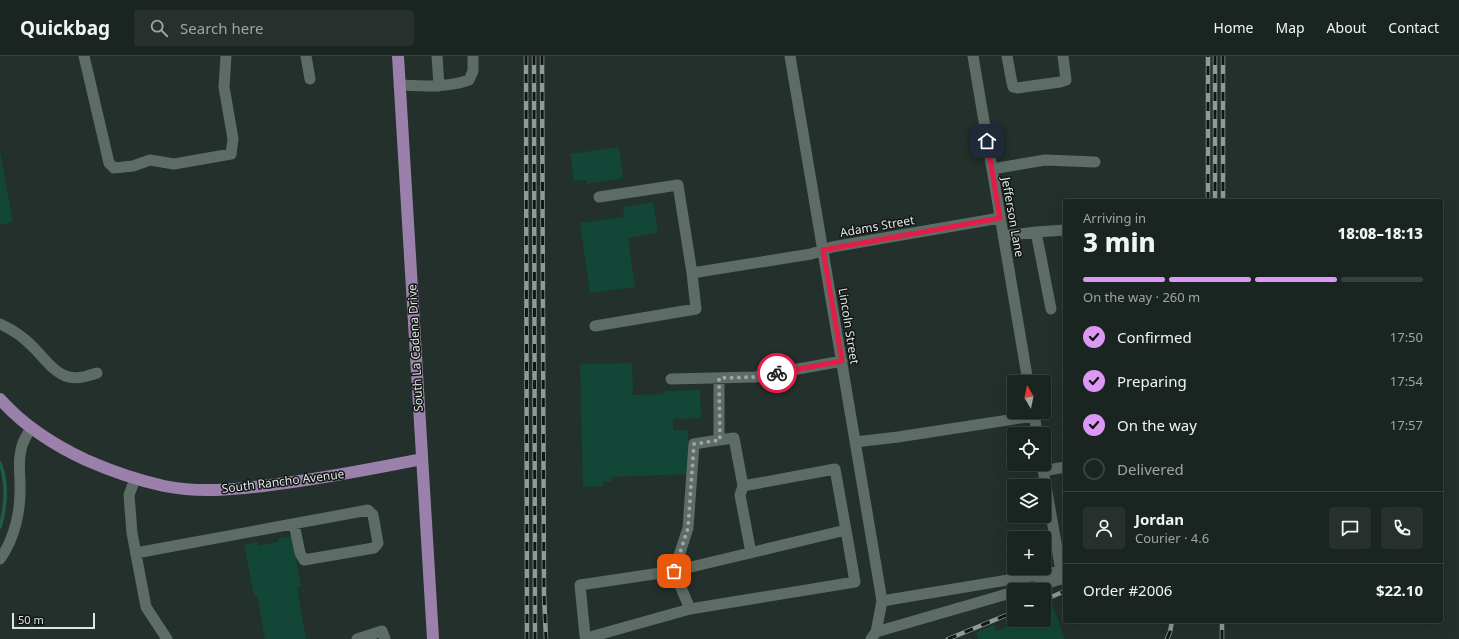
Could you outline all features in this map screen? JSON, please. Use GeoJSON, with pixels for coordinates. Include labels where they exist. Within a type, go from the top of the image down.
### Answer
{"type":"FeatureCollection","features":[{"type":"Feature","properties":{"kind":"main road","name":"South La Cadena Drive"},"geometry":{"type":"LineString","coordinates":[[398,56],[433,639]]}},
{"type":"Feature","properties":{"kind":"main road","name":"South Rancho Avenue"},"geometry":{"type":"LineString","coordinates":[[0,399],[31,427],[51,442],[107,470],[165,486],[196,490],[228,490],[313,480],[422,459]]}},
{"type":"Feature","properties":{"kind":"street"},"geometry":{"type":"LineString","coordinates":[[84,56],[109,163],[114,168],[133,166],[150,160],[174,164],[231,154],[233,139],[224,87],[226,56]]}},
{"type":"Feature","properties":{"kind":"street"},"geometry":{"type":"LineString","coordinates":[[306,56],[310,79]]}},
{"type":"Feature","properties":{"kind":"street"},"geometry":{"type":"LineString","coordinates":[[437,56],[440,86]]}},
{"type":"Feature","properties":{"kind":"street"},"geometry":{"type":"LineString","coordinates":[[400,85],[456,85],[469,80],[473,71],[473,56]]}},
{"type":"Feature","properties":{"kind":"street","name":"Lincoln Street"},"geometry":{"type":"LineString","coordinates":[[790,56],[882,601]]}},
{"type":"Feature","properties":{"kind":"street","name":"Jefferson Lane"},"geometry":{"type":"LineString","coordinates":[[973,56],[1027,375]]}},
{"type":"Feature","properties":{"kind":"street"},"geometry":{"type":"LineString","coordinates":[[1007,56],[1013,87],[1017,88],[1066,80],[1063,56]]}},
{"type":"Feature","properties":{"kind":"street"},"geometry":{"type":"LineString","coordinates":[[992,169],[1045,160],[1096,162]]}},
{"type":"Feature","properties":{"kind":"street"},"geometry":{"type":"LineString","coordinates":[[595,326],[696,309],[692,273],[678,185],[599,197]]}},
{"type":"Feature","properties":{"kind":"street","name":"Adams Street"},"geometry":{"type":"LineString","coordinates":[[692,273],[811,254],[823,250],[1000,218]]}},
{"type":"Feature","properties":{"kind":"street"},"geometry":{"type":"LineString","coordinates":[[1003,236],[1063,230]]}},
{"type":"Feature","properties":{"kind":"street"},"geometry":{"type":"LineString","coordinates":[[1036,232],[1051,309]]}},
{"type":"Feature","properties":{"kind":"street"},"geometry":{"type":"LineString","coordinates":[[0,324],[10,328],[31,344],[59,372],[68,377],[82,377],[97,373]]}},
{"type":"Feature","properties":{"kind":"street"},"geometry":{"type":"LineString","coordinates":[[670,378],[755,377],[842,361]]}},
{"type":"Feature","properties":{"kind":"street"},"geometry":{"type":"LineString","coordinates":[[719,378],[720,440]]}},
{"type":"Feature","properties":{"kind":"street"},"geometry":{"type":"LineString","coordinates":[[855,442],[906,436],[1007,419]]}},
{"type":"Feature","properties":{"kind":"street"},"geometry":{"type":"LineString","coordinates":[[0,559],[12,537],[18,513],[21,448],[31,427]]}},
{"type":"Feature","properties":{"kind":"street"},"geometry":{"type":"LineString","coordinates":[[690,609],[674,571],[688,528],[694,444],[734,438],[744,486],[740,495],[752,553]]}},
{"type":"Feature","properties":{"kind":"street"},"geometry":{"type":"LineString","coordinates":[[1051,467],[1063,467]]}},
{"type":"Feature","properties":{"kind":"street"},"geometry":{"type":"LineString","coordinates":[[744,486],[835,469],[846,530],[855,582],[690,609],[590,637],[585,636],[580,585],[674,571],[846,530]]}},
{"type":"Feature","properties":{"kind":"street"},"geometry":{"type":"LineString","coordinates":[[1044,471],[1062,568],[1056,582],[1051,583]]}},
{"type":"Feature","properties":{"kind":"street"},"geometry":{"type":"LineString","coordinates":[[135,478],[129,495],[132,533],[146,607],[167,639]]}},
{"type":"Feature","properties":{"kind":"street"},"geometry":{"type":"LineString","coordinates":[[136,553],[368,510],[373,515],[378,542],[374,548],[304,560],[300,553],[294,524]]}},
{"type":"Feature","properties":{"kind":"street"},"geometry":{"type":"LineString","coordinates":[[873,635],[882,601],[1062,568]]}},
{"type":"Feature","properties":{"kind":"street"},"geometry":{"type":"LineString","coordinates":[[873,635],[1007,594]]}},
{"type":"Feature","properties":{"kind":"street"},"geometry":{"type":"LineString","coordinates":[[357,639],[382,630],[385,639]]}},
{"type":"Feature","properties":{"kind":"building"},"geometry":{"type":"Polygon","coordinates":[[[619,147],[623,178],[587,184],[587,180],[574,181],[570,154],[619,147]]]}},
{"type":"Feature","properties":{"kind":"building"},"geometry":{"type":"Polygon","coordinates":[[[0,151],[13,222],[0,225],[0,151]]]}},
{"type":"Feature","properties":{"kind":"building"},"geometry":{"type":"Polygon","coordinates":[[[653,202],[658,233],[628,238],[635,287],[590,293],[580,223],[624,217],[623,207],[653,202]]]}},
{"type":"Feature","properties":{"kind":"building"},"geometry":{"type":"Polygon","coordinates":[[[632,363],[633,395],[663,394],[663,391],[700,390],[701,418],[673,419],[673,430],[688,430],[689,474],[611,477],[611,482],[603,482],[603,486],[583,487],[580,364],[632,363]]]}},
{"type":"Feature","properties":{"kind":"building"},"geometry":{"type":"Polygon","coordinates":[[[292,536],[301,587],[297,587],[306,639],[265,639],[257,596],[254,596],[244,545],[258,542],[258,546],[278,542],[278,539],[292,536]]]}},
{"type":"Feature","properties":{"kind":"building"},"geometry":{"type":"Polygon","coordinates":[[[1051,601],[1065,639],[978,639],[976,632],[994,625],[996,631],[1007,627],[1051,627],[1051,601]]]}},
{"type":"Feature","properties":{"kind":"waterway"},"geometry":{"type":"LineString","coordinates":[[0,463],[3,471],[5,487],[4,511],[0,527]]}},
{"type":"Feature","properties":{"kind":"railway"},"geometry":{"type":"LineString","coordinates":[[526,56],[527,639]]}},
{"type":"Feature","properties":{"kind":"railway"},"geometry":{"type":"LineString","coordinates":[[534,56],[535,639]]}},
{"type":"Feature","properties":{"kind":"railway"},"geometry":{"type":"LineString","coordinates":[[542,56],[544,594],[546,639]]}},
{"type":"Feature","properties":{"kind":"railway"},"geometry":{"type":"LineString","coordinates":[[1208,56],[1208,199]]}},
{"type":"Feature","properties":{"kind":"railway"},"geometry":{"type":"LineString","coordinates":[[1215,56],[1215,199]]}},
{"type":"Feature","properties":{"kind":"railway"},"geometry":{"type":"LineString","coordinates":[[1223,56],[1223,199]]}},
{"type":"Feature","properties":{"kind":"railway"},"geometry":{"type":"LineString","coordinates":[[1051,597],[1063,592]]}},
{"type":"Feature","properties":{"kind":"railway"},"geometry":{"type":"LineString","coordinates":[[948,639],[1007,615]]}},
{"type":"Feature","properties":{"kind":"railway"},"geometry":{"type":"LineString","coordinates":[[1167,639],[1172,623]]}},
{"type":"Feature","properties":{"kind":"railway"},"geometry":{"type":"LineString","coordinates":[[1222,623],[1222,639]]}},
{"type":"Feature","properties":{"kind":"way so far"},"geometry":{"type":"LineString","coordinates":[[674,571],[688,528],[694,444],[720,440],[719,378],[755,377],[777,373]]}},
{"type":"Feature","properties":{"kind":"route"},"geometry":{"type":"LineString","coordinates":[[777,373],[842,361],[823,250],[832,247],[1000,218],[987,141]]}}]}
